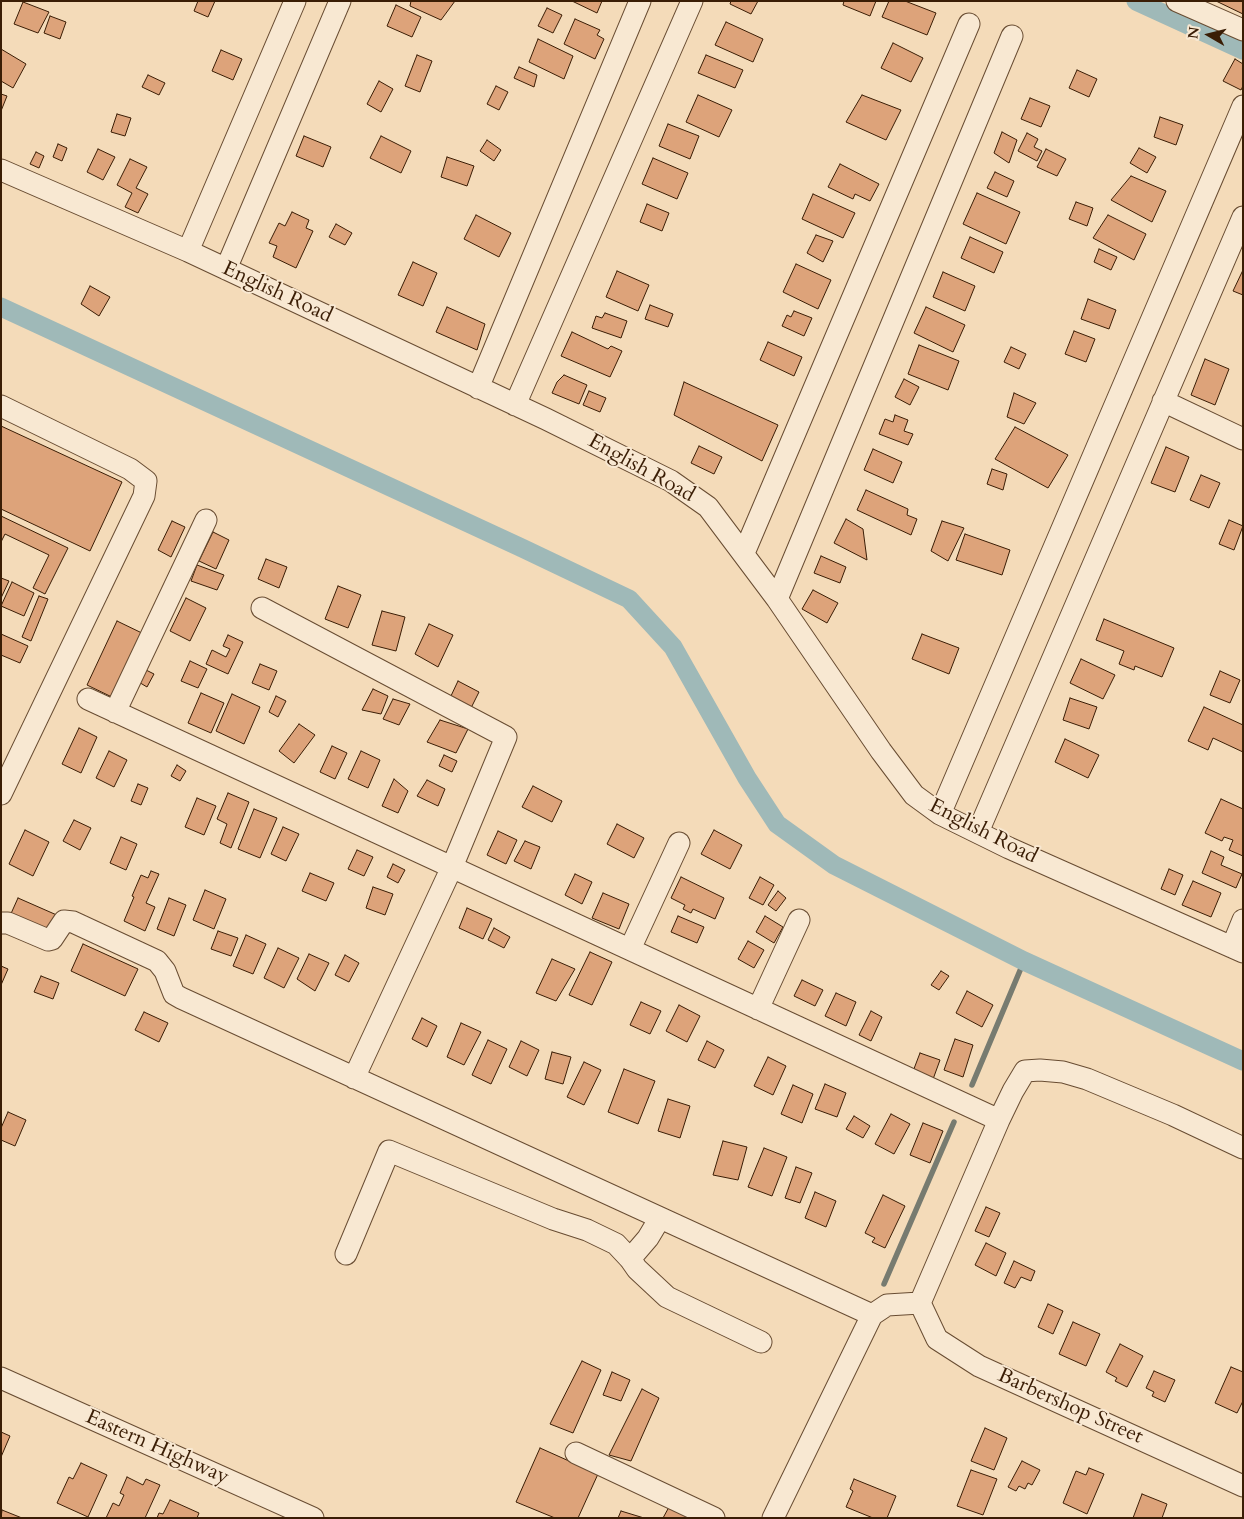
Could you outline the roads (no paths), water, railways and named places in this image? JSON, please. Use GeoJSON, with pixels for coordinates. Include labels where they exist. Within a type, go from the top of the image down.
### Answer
{"type":"FeatureCollection","features":[{"type":"Feature","properties":{"kind":"street"},"geometry":{"type":"LineString","coordinates":[[188,251],[295,1]]}},
{"type":"Feature","properties":{"kind":"street"},"geometry":{"type":"LineString","coordinates":[[226,268],[340,1]]}},
{"type":"Feature","properties":{"kind":"street"},"geometry":{"type":"LineString","coordinates":[[478,388],[640,1]]}},
{"type":"Feature","properties":{"kind":"street"},"geometry":{"type":"LineString","coordinates":[[515,405],[692,1]]}},
{"type":"Feature","properties":{"kind":"street"},"geometry":{"type":"LineString","coordinates":[[1177,1],[1243,30]]}},
{"type":"Feature","properties":{"kind":"street"},"geometry":{"type":"LineString","coordinates":[[744,553],[969,24]]}},
{"type":"Feature","properties":{"kind":"street"},"geometry":{"type":"LineString","coordinates":[[777,599],[1012,36]]}},
{"type":"Feature","properties":{"kind":"street"},"geometry":{"type":"LineString","coordinates":[[940,814],[1243,106]]}},
{"type":"Feature","properties":{"kind":"street","name":"English Road"},"geometry":{"type":"LineString","coordinates":[[1,170],[226,268],[671,481],[708,506],[777,599],[914,795],[940,814],[1009,848],[1237,949]]}},
{"type":"Feature","properties":{"kind":"street"},"geometry":{"type":"LineString","coordinates":[[978,832],[1242,220]]}},
{"type":"Feature","properties":{"kind":"street"},"geometry":{"type":"LineString","coordinates":[[1163,401],[1243,439]]}},
{"type":"Feature","properties":{"kind":"street"},"geometry":{"type":"LineString","coordinates":[[1,406],[130,469],[146,481],[144,496],[1,794]]}},
{"type":"Feature","properties":{"kind":"street"},"geometry":{"type":"LineString","coordinates":[[115,712],[206,520]]}},
{"type":"Feature","properties":{"kind":"street"},"geometry":{"type":"LineString","coordinates":[[262,608],[506,737],[452,867],[354,1078]]}},
{"type":"Feature","properties":{"kind":"street"},"geometry":{"type":"LineString","coordinates":[[88,700],[999,1120]]}},
{"type":"Feature","properties":{"kind":"street"},"geometry":{"type":"LineString","coordinates":[[630,949],[679,843]]}},
{"type":"Feature","properties":{"kind":"street"},"geometry":{"type":"LineString","coordinates":[[1,923],[8,923],[48,940],[52,938],[64,920],[73,922],[157,961],[165,971],[174,994],[181,998],[872,1315]]}},
{"type":"Feature","properties":{"kind":"street"},"geometry":{"type":"LineString","coordinates":[[758,1009],[799,920]]}},
{"type":"Feature","properties":{"kind":"street"},"geometry":{"type":"LineString","coordinates":[[1237,949],[1243,920]]}},
{"type":"Feature","properties":{"kind":"street"},"geometry":{"type":"LineString","coordinates":[[773,1518],[872,1315],[887,1305],[920,1304],[1012,1091],[1025,1071],[1063,1072],[1087,1079],[1173,1115],[1243,1148]]}},
{"type":"Feature","properties":{"kind":"street"},"geometry":{"type":"LineString","coordinates":[[346,1254],[389,1151],[587,1230],[616,1244],[637,1269],[668,1297],[761,1342]]}},
{"type":"Feature","properties":{"kind":"street"},"geometry":{"type":"LineString","coordinates":[[630,1259],[648,1238],[660,1218]]}},
{"type":"Feature","properties":{"kind":"street","name":"Barbershop Street"},"geometry":{"type":"LineString","coordinates":[[920,1304],[937,1339],[979,1366],[1243,1486]]}},
{"type":"Feature","properties":{"kind":"street","name":"Eastern Highway"},"geometry":{"type":"LineString","coordinates":[[1,1378],[313,1518]]}},
{"type":"Feature","properties":{"kind":"street"},"geometry":{"type":"LineString","coordinates":[[576,1453],[714,1518]]}},
{"type":"Feature","properties":{"kind":"waterway"},"geometry":{"type":"LineString","coordinates":[[1136,1],[1243,50]]}},
{"type":"Feature","properties":{"kind":"waterway"},"geometry":{"type":"LineString","coordinates":[[1,307],[629,599],[673,647],[747,778],[777,824],[834,865],[1024,961],[1243,1061]]}},
{"type":"Feature","properties":{"kind":"waterway"},"geometry":{"type":"LineString","coordinates":[[972,1085],[1024,961]]}},
{"type":"Feature","properties":{"kind":"waterway"},"geometry":{"type":"LineString","coordinates":[[884,1284],[954,1122]]}}]}
